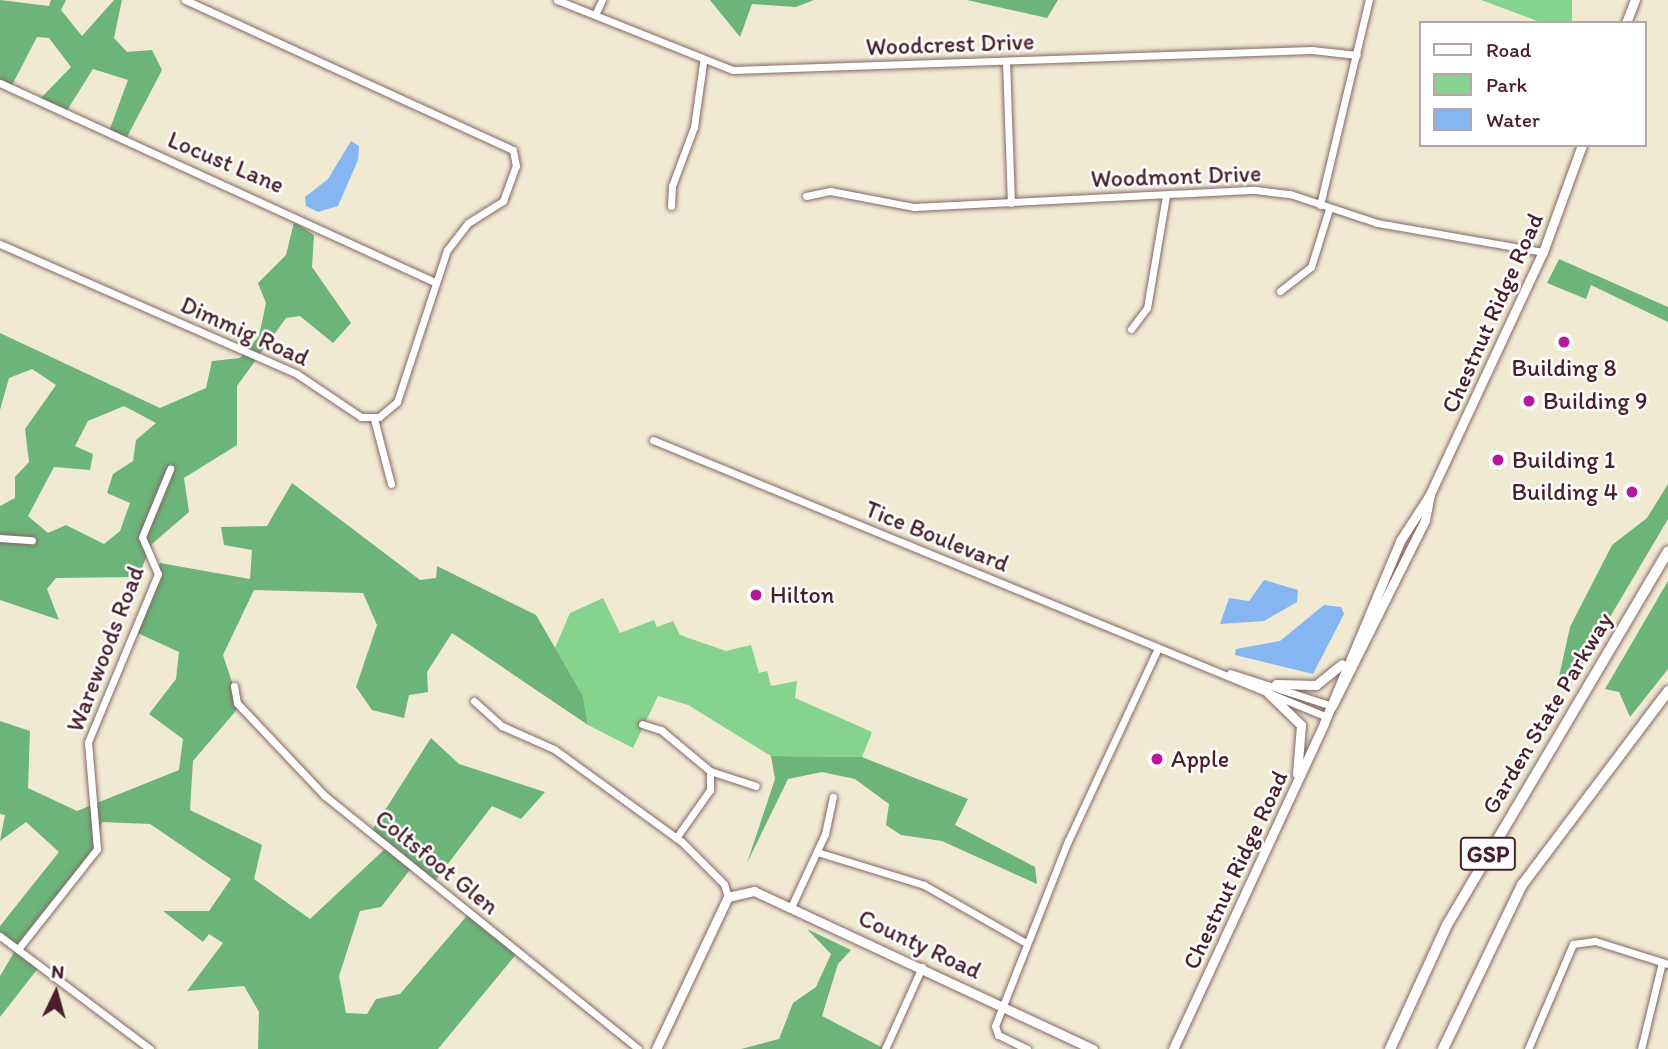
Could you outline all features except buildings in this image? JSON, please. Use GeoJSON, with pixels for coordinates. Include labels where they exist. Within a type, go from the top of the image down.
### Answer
{"type":"FeatureCollection","features":[{"type":"Feature","properties":{"kind":"highway","name":"Garden State Parkway"},"geometry":{"type":"LineString","coordinates":[[1390,1049],[1447,925],[1668,551]]}},
{"type":"Feature","properties":{"kind":"highway","name":"GSP"},"geometry":{"type":"LineString","coordinates":[[1443,1049],[1522,885],[1668,691]]}},
{"type":"Feature","properties":{"kind":"main road"},"geometry":{"type":"LineString","coordinates":[[1627,21],[1635,0]]}},
{"type":"Feature","properties":{"kind":"main road","name":"Chestnut Ridge Road"},"geometry":{"type":"LineString","coordinates":[[1332,706],[1346,661],[1406,527],[1430,494],[1543,252],[1581,147]]}},
{"type":"Feature","properties":{"kind":"main road","name":"Chestnut Ridge Road"},"geometry":{"type":"LineString","coordinates":[[1173,1049],[1332,706],[1425,520],[1430,494]]}},
{"type":"Feature","properties":{"kind":"main road"},"geometry":{"type":"LineString","coordinates":[[1276,684],[1317,685],[1346,661]]}},
{"type":"Feature","properties":{"kind":"main road"},"geometry":{"type":"LineString","coordinates":[[1268,693],[1301,725],[1296,785]]}},
{"type":"Feature","properties":{"kind":"main road","name":"County Road"},"geometry":{"type":"LineString","coordinates":[[728,897],[758,891],[792,905],[923,965],[1093,1049]]}},
{"type":"Feature","properties":{"kind":"main road"},"geometry":{"type":"LineString","coordinates":[[656,1049],[728,897]]}},
{"type":"Feature","properties":{"kind":"street"},"geometry":{"type":"LineString","coordinates":[[185,0],[507,144],[515,155],[503,201],[456,234],[435,282],[400,396],[374,419],[391,484]]}},
{"type":"Feature","properties":{"kind":"street","name":"Woodcrest Drive"},"geometry":{"type":"LineString","coordinates":[[558,0],[703,63],[748,71],[1312,50],[1357,54]]}},
{"type":"Feature","properties":{"kind":"street"},"geometry":{"type":"LineString","coordinates":[[595,15],[602,0]]}},
{"type":"Feature","properties":{"kind":"street"},"geometry":{"type":"LineString","coordinates":[[1320,205],[1369,0]]}},
{"type":"Feature","properties":{"kind":"street"},"geometry":{"type":"LineString","coordinates":[[1006,61],[1011,202]]}},
{"type":"Feature","properties":{"kind":"street"},"geometry":{"type":"LineString","coordinates":[[671,206],[672,186],[694,127],[703,63]]}},
{"type":"Feature","properties":{"kind":"street","name":"Locust Lane"},"geometry":{"type":"LineString","coordinates":[[0,83],[435,282]]}},
{"type":"Feature","properties":{"kind":"street","name":"Woodmont Drive"},"geometry":{"type":"LineString","coordinates":[[806,196],[830,191],[895,206],[1255,190],[1329,209],[1543,252]]}},
{"type":"Feature","properties":{"kind":"street"},"geometry":{"type":"LineString","coordinates":[[1131,329],[1147,308],[1166,196]]}},
{"type":"Feature","properties":{"kind":"street"},"geometry":{"type":"LineString","coordinates":[[1280,291],[1311,267],[1329,209]]}},
{"type":"Feature","properties":{"kind":"street","name":"Dimmig Road"},"geometry":{"type":"LineString","coordinates":[[0,244],[297,374],[351,413],[374,419]]}},
{"type":"Feature","properties":{"kind":"street","name":"Tice Boulevard"},"geometry":{"type":"LineString","coordinates":[[653,440],[1327,717]]}},
{"type":"Feature","properties":{"kind":"street","name":"Warewoods Road"},"geometry":{"type":"LineString","coordinates":[[18,949],[97,849],[88,742],[158,574],[142,537],[170,469]]}},
{"type":"Feature","properties":{"kind":"street"},"geometry":{"type":"LineString","coordinates":[[0,538],[32,540]]}},
{"type":"Feature","properties":{"kind":"street"},"geometry":{"type":"LineString","coordinates":[[1027,1049],[996,1033],[1003,1004],[1026,943],[1158,648]]}},
{"type":"Feature","properties":{"kind":"street","name":"Tice Boulevard"},"geometry":{"type":"LineString","coordinates":[[1207,668],[1276,684],[1332,706]]}},
{"type":"Feature","properties":{"kind":"street","name":"Coltsfoot Glen"},"geometry":{"type":"LineString","coordinates":[[234,686],[237,704],[325,796],[638,1049]]}},
{"type":"Feature","properties":{"kind":"street"},"geometry":{"type":"LineString","coordinates":[[474,701],[502,726],[554,749],[676,838],[711,869],[728,897]]}},
{"type":"Feature","properties":{"kind":"street"},"geometry":{"type":"LineString","coordinates":[[642,724],[661,730],[710,771],[756,786]]}},
{"type":"Feature","properties":{"kind":"street"},"geometry":{"type":"LineString","coordinates":[[676,838],[710,790],[710,771]]}},
{"type":"Feature","properties":{"kind":"street"},"geometry":{"type":"LineString","coordinates":[[792,905],[817,852],[833,797]]}},
{"type":"Feature","properties":{"kind":"street"},"geometry":{"type":"LineString","coordinates":[[817,852],[924,885],[1026,943]]}},
{"type":"Feature","properties":{"kind":"street"},"geometry":{"type":"LineString","coordinates":[[0,936],[150,1049]]}},
{"type":"Feature","properties":{"kind":"street"},"geometry":{"type":"LineString","coordinates":[[1528,1049],[1573,944],[1595,941],[1665,963],[1641,1049]]}},
{"type":"Feature","properties":{"kind":"street"},"geometry":{"type":"LineString","coordinates":[[885,1049],[923,965]]}},
{"type":"Feature","properties":{"kind":"green space"},"geometry":{"type":"Polygon","coordinates":[[[0,0],[49,6],[51,0],[66,0],[61,10],[82,36],[114,0],[122,0],[114,38],[127,52],[152,50],[162,70],[126,139],[108,134],[128,80],[93,69],[66,112],[38,101],[71,67],[49,38],[37,37],[10,89],[0,85],[0,0]]]}},
{"type":"Feature","properties":{"kind":"green space"},"geometry":{"type":"Polygon","coordinates":[[[710,0],[814,0],[796,7],[752,4],[740,37],[710,0]]]}},
{"type":"Feature","properties":{"kind":"green space"},"geometry":{"type":"Polygon","coordinates":[[[967,0],[1058,0],[1047,18],[967,0]]]}},
{"type":"Feature","properties":{"kind":"green space"},"geometry":{"type":"Polygon","coordinates":[[[1481,0],[1572,0],[1572,21],[1538,21],[1481,0]]]}},
{"type":"Feature","properties":{"kind":"green space"},"geometry":{"type":"Polygon","coordinates":[[[294,222],[314,235],[312,267],[351,323],[333,343],[300,316],[286,318],[237,386],[237,445],[184,478],[189,512],[152,544],[138,577],[56,578],[47,589],[59,620],[0,600],[0,506],[15,498],[15,477],[29,462],[25,429],[56,385],[32,369],[9,378],[0,410],[0,333],[160,408],[206,388],[212,361],[240,358],[259,336],[266,303],[258,283],[286,255],[294,222]],[[124,406],[88,421],[75,446],[93,454],[90,470],[54,467],[28,516],[48,533],[66,525],[104,544],[120,531],[130,503],[107,493],[113,474],[133,461],[136,440],[156,423],[124,406]]]}},
{"type":"Feature","properties":{"kind":"green space"},"geometry":{"type":"Polygon","coordinates":[[[1559,259],[1668,307],[1668,322],[1591,285],[1586,299],[1547,283],[1559,259]]]}},
{"type":"Feature","properties":{"kind":"green space"},"geometry":{"type":"Polygon","coordinates":[[[292,483],[420,580],[436,578],[437,566],[536,615],[583,696],[588,725],[452,633],[427,672],[428,692],[409,695],[404,718],[372,710],[356,687],[377,625],[363,593],[254,590],[223,655],[240,706],[193,761],[190,810],[262,845],[254,879],[310,919],[388,846],[371,832],[431,738],[459,764],[545,792],[521,819],[492,806],[434,882],[413,866],[381,907],[360,911],[339,976],[346,1013],[367,1014],[376,999],[400,994],[471,911],[518,952],[438,1049],[258,1049],[259,1012],[244,986],[187,991],[223,943],[209,934],[203,942],[163,911],[209,911],[231,879],[150,824],[102,822],[93,857],[20,952],[39,967],[0,1017],[0,976],[16,949],[0,937],[0,926],[59,852],[26,822],[0,841],[5,815],[0,814],[0,721],[30,731],[28,788],[77,811],[179,770],[183,739],[149,714],[176,679],[179,652],[133,631],[160,563],[250,579],[252,550],[224,545],[221,527],[267,526],[292,483]]]}},
{"type":"Feature","properties":{"kind":"green space"},"geometry":{"type":"Polygon","coordinates":[[[1668,484],[1668,519],[1571,683],[1558,681],[1570,627],[1612,545],[1647,518],[1668,484]]]}},
{"type":"Feature","properties":{"kind":"green space"},"geometry":{"type":"Polygon","coordinates":[[[1668,581],[1668,669],[1630,717],[1619,692],[1605,689],[1668,581]]]}},
{"type":"Feature","properties":{"kind":"green space"},"geometry":{"type":"Polygon","coordinates":[[[603,598],[620,633],[654,620],[657,627],[673,621],[680,635],[726,651],[751,645],[759,673],[767,671],[771,686],[797,681],[795,698],[872,732],[862,757],[771,756],[688,705],[658,696],[633,748],[588,725],[583,696],[555,648],[570,613],[603,598]]]}},
{"type":"Feature","properties":{"kind":"green space"},"geometry":{"type":"Polygon","coordinates":[[[771,756],[862,757],[968,799],[955,825],[1035,867],[1037,884],[942,841],[901,835],[886,825],[889,804],[855,779],[822,772],[788,779],[747,863],[775,779],[771,756]]]}},
{"type":"Feature","properties":{"kind":"green space"},"geometry":{"type":"Polygon","coordinates":[[[807,929],[851,950],[838,964],[822,1016],[885,1049],[741,1049],[779,1039],[793,1003],[816,987],[831,954],[807,929]]]}},
{"type":"Feature","properties":{"kind":"water"},"geometry":{"type":"Polygon","coordinates":[[[351,141],[359,146],[358,160],[338,206],[318,212],[306,206],[305,197],[328,179],[351,141]]]}},
{"type":"Feature","properties":{"kind":"water"},"geometry":{"type":"Polygon","coordinates":[[[1264,580],[1298,590],[1297,602],[1264,621],[1220,624],[1229,598],[1249,601],[1264,580]]]}},
{"type":"Feature","properties":{"kind":"water"},"geometry":{"type":"Polygon","coordinates":[[[1324,605],[1341,607],[1344,614],[1313,674],[1235,655],[1236,649],[1280,641],[1324,605]]]}},
{"type":"Feature","properties":{"kind":"place","name":"Building 8"},"geometry":{"type":"Point","coordinates":[1564,342]}},
{"type":"Feature","properties":{"kind":"place","name":"Building 9"},"geometry":{"type":"Point","coordinates":[1529,401]}},
{"type":"Feature","properties":{"kind":"place","name":"Building 1"},"geometry":{"type":"Point","coordinates":[1498,460]}},
{"type":"Feature","properties":{"kind":"place","name":"Building 4"},"geometry":{"type":"Point","coordinates":[1632,492]}},
{"type":"Feature","properties":{"kind":"place","name":"Hilton"},"geometry":{"type":"Point","coordinates":[756,595]}},
{"type":"Feature","properties":{"kind":"place","name":"Apple"},"geometry":{"type":"Point","coordinates":[1157,759]}}]}
